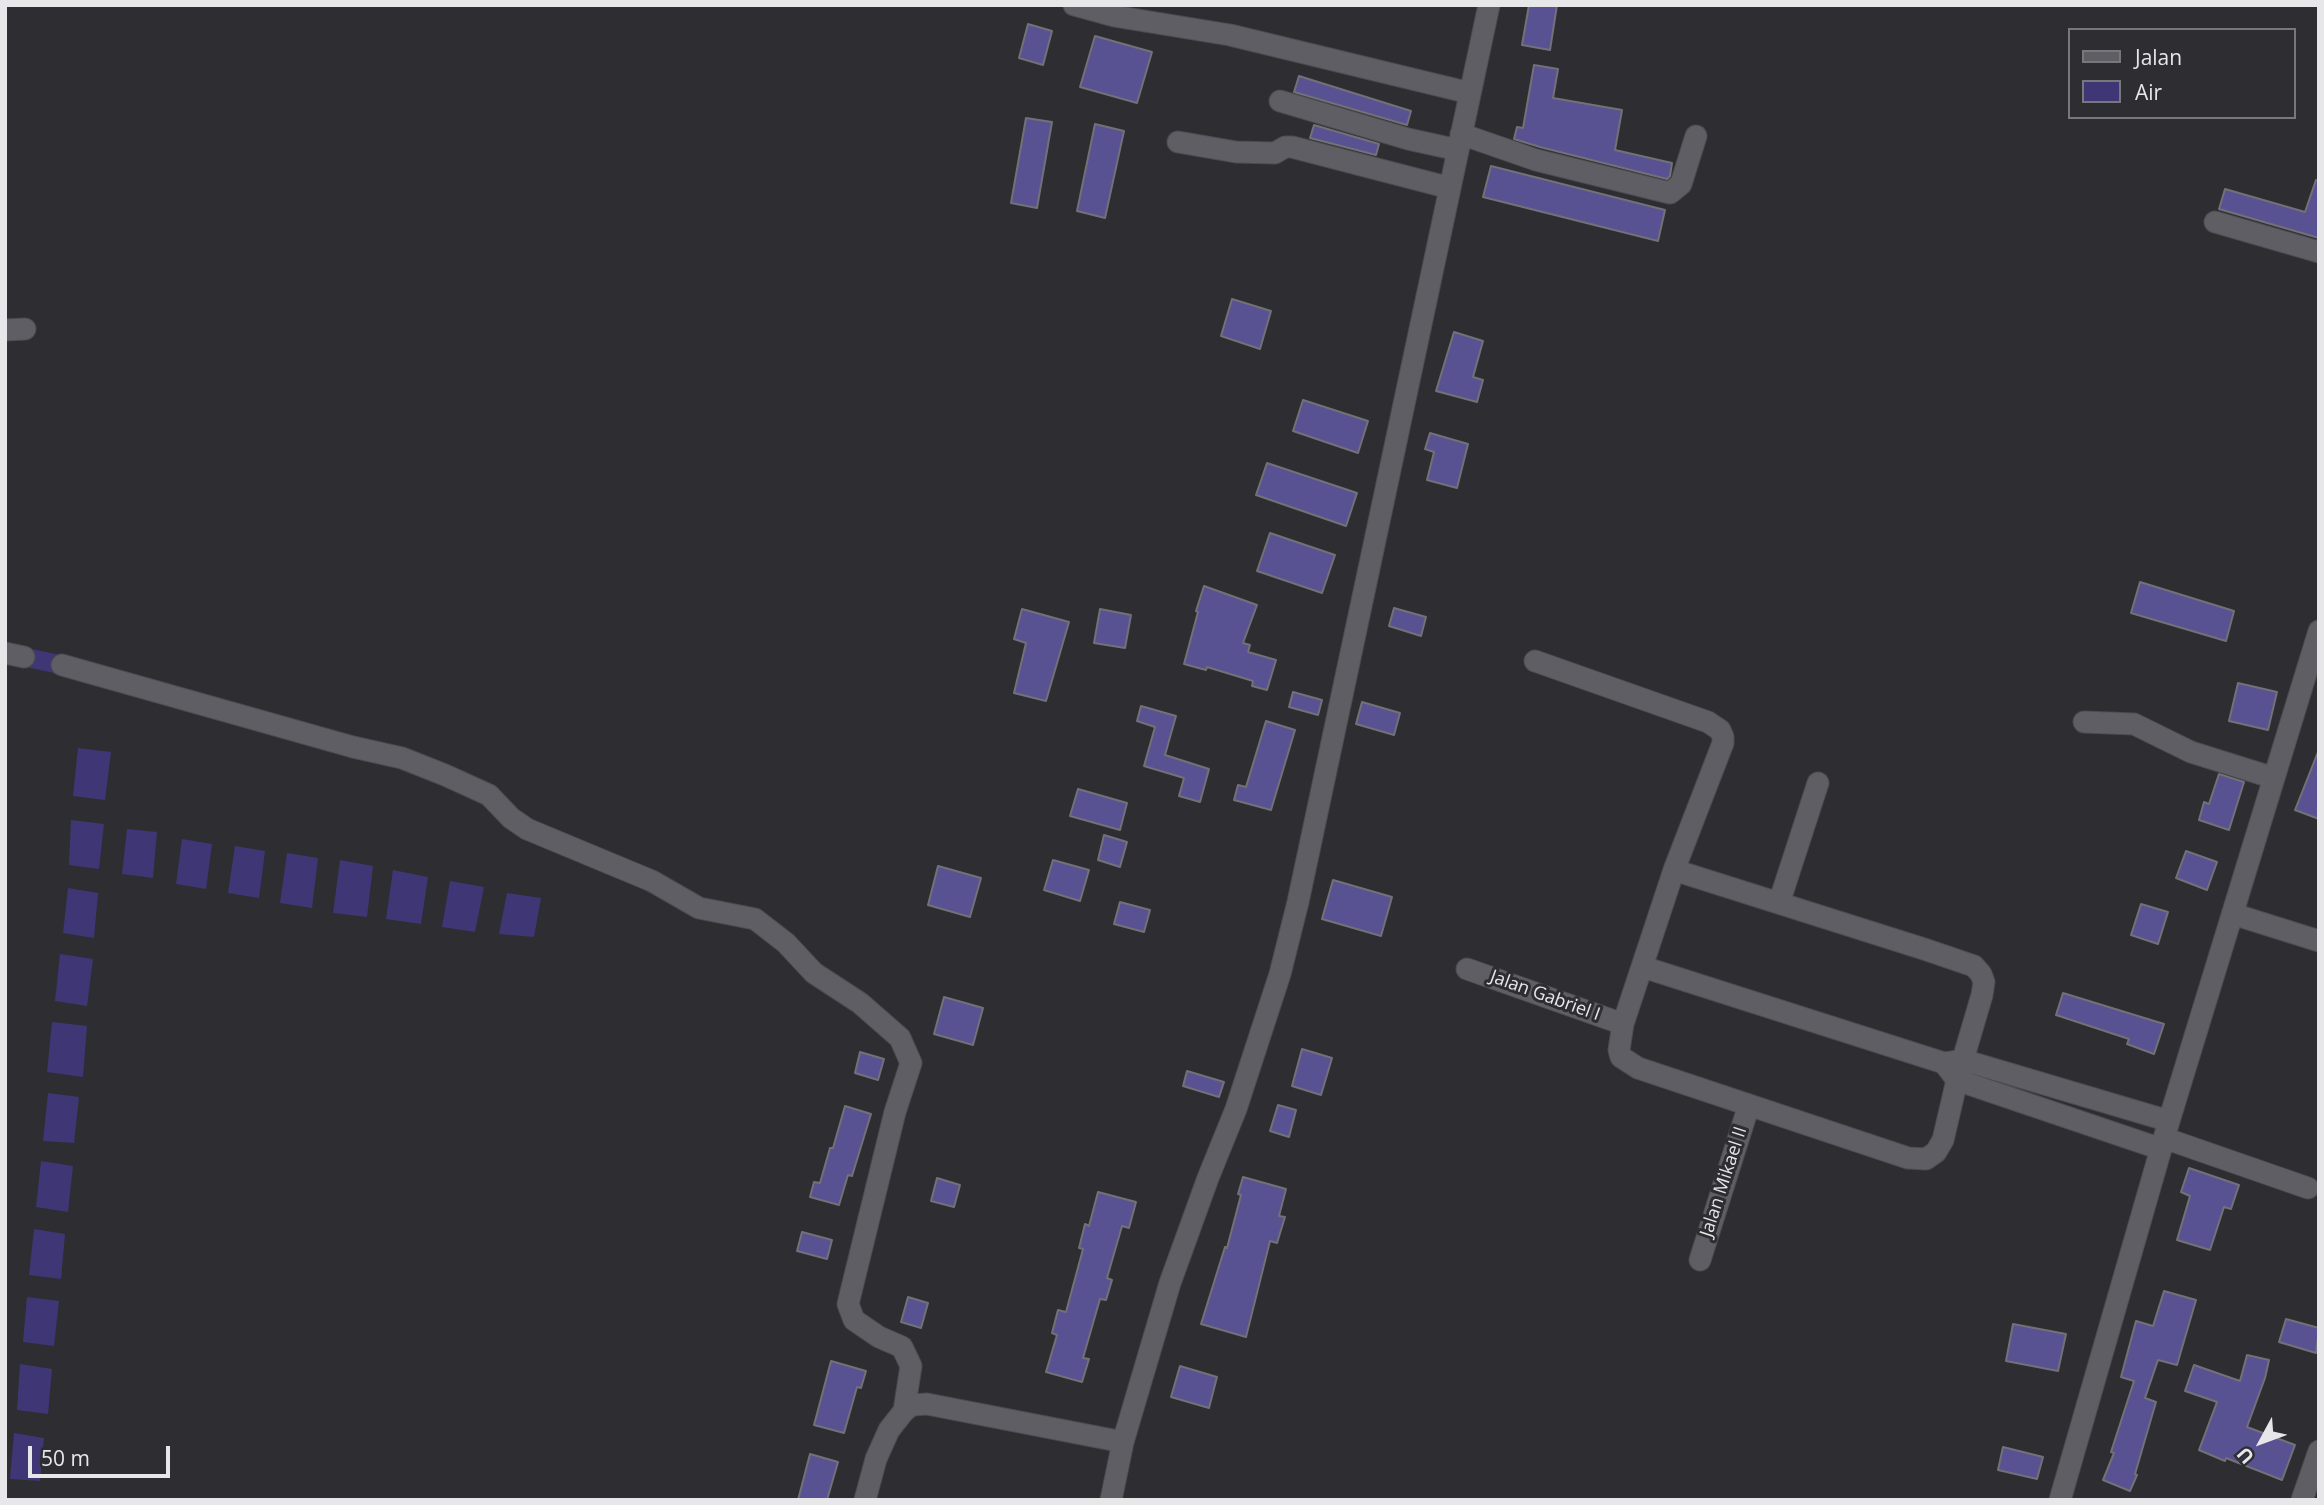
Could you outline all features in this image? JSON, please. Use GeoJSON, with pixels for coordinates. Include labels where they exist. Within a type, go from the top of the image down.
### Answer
{"type":"FeatureCollection","features":[{"type":"Feature","properties":{"kind":"street"},"geometry":{"type":"LineString","coordinates":[[1074,5],[1114,16],[1230,35],[1470,93]]}},
{"type":"Feature","properties":{"kind":"street"},"geometry":{"type":"LineString","coordinates":[[1111,1500],[1124,1442],[1170,1283],[1236,1109],[1280,974],[1298,902],[1489,5]]}},
{"type":"Feature","properties":{"kind":"street"},"geometry":{"type":"LineString","coordinates":[[1280,102],[1408,139],[1460,142],[1670,193],[1681,184],[1696,136]]}},
{"type":"Feature","properties":{"kind":"street"},"geometry":{"type":"LineString","coordinates":[[1178,142],[1236,152],[1275,153],[1292,147],[1450,188]]}},
{"type":"Feature","properties":{"kind":"street"},"geometry":{"type":"LineString","coordinates":[[2214,222],[2319,253]]}},
{"type":"Feature","properties":{"kind":"street"},"geometry":{"type":"LineString","coordinates":[[2060,1500],[2165,1136],[2274,778],[2310,687],[2319,631]]}},
{"type":"Feature","properties":{"kind":"street"},"geometry":{"type":"LineString","coordinates":[[1535,661],[1708,722],[1720,730],[1723,737],[1674,870],[1623,1024],[1619,1051],[1627,1062],[1908,1158],[1926,1159],[1936,1152],[1943,1140],[1955,1068],[1982,995],[1982,974],[1974,966],[1674,870]]}},
{"type":"Feature","properties":{"kind":"street"},"geometry":{"type":"LineString","coordinates":[[62,665],[353,747],[402,758],[445,775],[489,795],[510,818],[527,829],[652,881],[699,908],[755,919],[786,943],[814,973],[860,1003],[900,1038],[911,1063],[895,1112],[848,1304],[854,1320],[879,1337],[902,1347],[911,1366],[904,1411]]}},
{"type":"Feature","properties":{"kind":"street"},"geometry":{"type":"LineString","coordinates":[[2084,722],[2134,724],[2191,752],[2274,778]]}},
{"type":"Feature","properties":{"kind":"street"},"geometry":{"type":"LineString","coordinates":[[1779,903],[1818,783]]}},
{"type":"Feature","properties":{"kind":"street"},"geometry":{"type":"LineString","coordinates":[[2233,914],[2319,941]]}},
{"type":"Feature","properties":{"kind":"street"},"geometry":{"type":"LineString","coordinates":[[1643,967],[2165,1136],[2308,1188]]}},
{"type":"Feature","properties":{"kind":"street","name":"Jalan Gabriel I"},"geometry":{"type":"LineString","coordinates":[[1467,969],[1623,1024]]}},
{"type":"Feature","properties":{"kind":"street","name":"Jalan Mikael II"},"geometry":{"type":"LineString","coordinates":[[1700,1260],[1749,1105]]}},
{"type":"Feature","properties":{"kind":"street"},"geometry":{"type":"LineString","coordinates":[[865,1500],[876,1459],[889,1430],[912,1405],[927,1404],[1124,1442]]}},
{"type":"Feature","properties":{"kind":"street"},"geometry":{"type":"LineString","coordinates":[[2302,1500],[2319,1451]]}},
{"type":"Feature","properties":{"kind":"water"},"geometry":{"type":"Polygon","coordinates":[[[78,748],[111,752],[105,800],[73,796],[78,748]]]}},
{"type":"Feature","properties":{"kind":"water"},"geometry":{"type":"Polygon","coordinates":[[[71,820],[104,824],[99,869],[69,865],[71,820]]]}},
{"type":"Feature","properties":{"kind":"water"},"geometry":{"type":"Polygon","coordinates":[[[127,829],[157,832],[153,878],[122,874],[127,829]]]}},
{"type":"Feature","properties":{"kind":"water"},"geometry":{"type":"Polygon","coordinates":[[[182,839],[212,844],[206,889],[176,884],[182,839]]]}},
{"type":"Feature","properties":{"kind":"water"},"geometry":{"type":"Polygon","coordinates":[[[235,846],[265,851],[259,898],[228,893],[235,846]]]}},
{"type":"Feature","properties":{"kind":"water"},"geometry":{"type":"Polygon","coordinates":[[[287,853],[318,858],[312,908],[280,903],[287,853]]]}},
{"type":"Feature","properties":{"kind":"water"},"geometry":{"type":"Polygon","coordinates":[[[340,860],[373,866],[367,917],[333,913],[340,860]]]}},
{"type":"Feature","properties":{"kind":"water"},"geometry":{"type":"Polygon","coordinates":[[[393,870],[428,877],[421,924],[386,919],[393,870]]]}},
{"type":"Feature","properties":{"kind":"water"},"geometry":{"type":"Polygon","coordinates":[[[450,881],[484,887],[475,932],[442,927],[450,881]]]}},
{"type":"Feature","properties":{"kind":"water"},"geometry":{"type":"Polygon","coordinates":[[[68,888],[98,893],[94,938],[63,933],[68,888]]]}},
{"type":"Feature","properties":{"kind":"water"},"geometry":{"type":"Polygon","coordinates":[[[507,893],[541,898],[534,937],[499,934],[507,893]]]}},
{"type":"Feature","properties":{"kind":"water"},"geometry":{"type":"Polygon","coordinates":[[[60,954],[93,959],[87,1006],[55,1001],[60,954]]]}},
{"type":"Feature","properties":{"kind":"water"},"geometry":{"type":"Polygon","coordinates":[[[52,1022],[87,1026],[83,1077],[47,1072],[52,1022]]]}},
{"type":"Feature","properties":{"kind":"water"},"geometry":{"type":"Polygon","coordinates":[[[48,1093],[79,1097],[74,1143],[43,1141],[48,1093]]]}},
{"type":"Feature","properties":{"kind":"water"},"geometry":{"type":"Polygon","coordinates":[[[41,1161],[73,1166],[68,1212],[36,1207],[41,1161]]]}},
{"type":"Feature","properties":{"kind":"water"},"geometry":{"type":"Polygon","coordinates":[[[34,1229],[65,1234],[61,1279],[29,1275],[34,1229]]]}},
{"type":"Feature","properties":{"kind":"water"},"geometry":{"type":"Polygon","coordinates":[[[27,1297],[59,1301],[54,1346],[23,1342],[27,1297]]]}},
{"type":"Feature","properties":{"kind":"water"},"geometry":{"type":"Polygon","coordinates":[[[20,1364],[52,1369],[48,1414],[17,1410],[20,1364]]]}},
{"type":"Feature","properties":{"kind":"water"},"geometry":{"type":"Polygon","coordinates":[[[14,1433],[44,1438],[40,1481],[10,1479],[14,1433]]]}},
{"type":"Feature","properties":{"kind":"building"},"geometry":{"type":"Polygon","coordinates":[[[1529,5],[1557,5],[1550,50],[1522,45],[1529,5]]]}},
{"type":"Feature","properties":{"kind":"building"},"geometry":{"type":"Polygon","coordinates":[[[1028,24],[1052,31],[1043,65],[1019,58],[1028,24]]]}},
{"type":"Feature","properties":{"kind":"building"},"geometry":{"type":"Polygon","coordinates":[[[1095,36],[1152,52],[1137,103],[1080,87],[1095,36]]]}},
{"type":"Feature","properties":{"kind":"building"},"geometry":{"type":"Polygon","coordinates":[[[1534,65],[1558,69],[1553,98],[1622,110],[1615,150],[1672,163],[1670,176],[1667,179],[1514,139],[1517,127],[1523,128],[1534,65]]]}},
{"type":"Feature","properties":{"kind":"building"},"geometry":{"type":"Polygon","coordinates":[[[1299,76],[1411,111],[1407,125],[1294,92],[1299,76]]]}},
{"type":"Feature","properties":{"kind":"building"},"geometry":{"type":"Polygon","coordinates":[[[1026,118],[1052,122],[1037,208],[1011,203],[1026,118]]]}},
{"type":"Feature","properties":{"kind":"building"},"geometry":{"type":"Polygon","coordinates":[[[1095,124],[1124,131],[1105,218],[1077,211],[1095,124]]]}},
{"type":"Feature","properties":{"kind":"building"},"geometry":{"type":"Polygon","coordinates":[[[1314,125],[1379,144],[1376,155],[1310,138],[1314,125]]]}},
{"type":"Feature","properties":{"kind":"building"},"geometry":{"type":"Polygon","coordinates":[[[1491,166],[1665,210],[1658,241],[1483,197],[1491,166]]]}},
{"type":"Feature","properties":{"kind":"building"},"geometry":{"type":"Polygon","coordinates":[[[2316,180],[2319,181],[2319,238],[2219,209],[2225,189],[2305,212],[2316,180]]]}},
{"type":"Feature","properties":{"kind":"building"},"geometry":{"type":"Polygon","coordinates":[[[1232,299],[1271,311],[1260,349],[1221,336],[1232,299]]]}},
{"type":"Feature","properties":{"kind":"building"},"geometry":{"type":"Polygon","coordinates":[[[1454,332],[1483,341],[1473,377],[1483,380],[1477,402],[1436,391],[1454,332]]]}},
{"type":"Feature","properties":{"kind":"building"},"geometry":{"type":"Polygon","coordinates":[[[1303,400],[1368,421],[1358,453],[1293,431],[1303,400]]]}},
{"type":"Feature","properties":{"kind":"building"},"geometry":{"type":"Polygon","coordinates":[[[1430,433],[1468,444],[1457,488],[1427,480],[1434,452],[1425,449],[1430,433]]]}},
{"type":"Feature","properties":{"kind":"building"},"geometry":{"type":"Polygon","coordinates":[[[1267,463],[1357,493],[1346,526],[1256,495],[1267,463]]]}},
{"type":"Feature","properties":{"kind":"building"},"geometry":{"type":"Polygon","coordinates":[[[1270,533],[1335,555],[1322,593],[1257,571],[1270,533]]]}},
{"type":"Feature","properties":{"kind":"building"},"geometry":{"type":"Polygon","coordinates":[[[2140,582],[2234,611],[2226,641],[2131,613],[2140,582]]]}},
{"type":"Feature","properties":{"kind":"building"},"geometry":{"type":"Polygon","coordinates":[[[1204,586],[1257,605],[1243,643],[1250,645],[1248,652],[1276,660],[1267,690],[1252,686],[1253,681],[1207,667],[1206,670],[1184,664],[1204,586]]]}},
{"type":"Feature","properties":{"kind":"building"},"geometry":{"type":"Polygon","coordinates":[[[1394,608],[1426,617],[1421,636],[1389,626],[1394,608]]]}},
{"type":"Feature","properties":{"kind":"building"},"geometry":{"type":"Polygon","coordinates":[[[1022,609],[1069,622],[1046,701],[1014,693],[1026,643],[1014,639],[1022,609]]]}},
{"type":"Feature","properties":{"kind":"building"},"geometry":{"type":"Polygon","coordinates":[[[1100,609],[1131,615],[1125,648],[1094,643],[1100,609]]]}},
{"type":"Feature","properties":{"kind":"building"},"geometry":{"type":"Polygon","coordinates":[[[2238,683],[2277,692],[2268,730],[2229,721],[2238,683]]]}},
{"type":"Feature","properties":{"kind":"building"},"geometry":{"type":"Polygon","coordinates":[[[1293,692],[1322,700],[1318,715],[1289,707],[1293,692]]]}},
{"type":"Feature","properties":{"kind":"building"},"geometry":{"type":"Polygon","coordinates":[[[1362,702],[1400,713],[1394,735],[1356,724],[1362,702]]]}},
{"type":"Feature","properties":{"kind":"building"},"geometry":{"type":"Polygon","coordinates":[[[1141,706],[1176,716],[1165,755],[1209,769],[1200,802],[1179,796],[1184,778],[1144,766],[1155,727],[1137,721],[1141,706]]]}},
{"type":"Feature","properties":{"kind":"building"},"geometry":{"type":"Polygon","coordinates":[[[1266,721],[1295,730],[1271,810],[1234,800],[1238,785],[1246,787],[1266,721]]]}},
{"type":"Feature","properties":{"kind":"building"},"geometry":{"type":"Polygon","coordinates":[[[2319,752],[2319,819],[2295,810],[2319,752]]]}},
{"type":"Feature","properties":{"kind":"building"},"geometry":{"type":"Polygon","coordinates":[[[2219,774],[2244,782],[2229,830],[2199,820],[2204,802],[2209,804],[2219,774]]]}},
{"type":"Feature","properties":{"kind":"building"},"geometry":{"type":"Polygon","coordinates":[[[1078,789],[1127,803],[1120,830],[1070,816],[1078,789]]]}},
{"type":"Feature","properties":{"kind":"building"},"geometry":{"type":"Polygon","coordinates":[[[1104,835],[1127,842],[1120,867],[1098,860],[1104,835]]]}},
{"type":"Feature","properties":{"kind":"building"},"geometry":{"type":"Polygon","coordinates":[[[2186,851],[2217,862],[2207,890],[2176,878],[2186,851]]]}},
{"type":"Feature","properties":{"kind":"building"},"geometry":{"type":"Polygon","coordinates":[[[1053,860],[1089,870],[1080,901],[1044,890],[1053,860]]]}},
{"type":"Feature","properties":{"kind":"building"},"geometry":{"type":"Polygon","coordinates":[[[938,866],[981,878],[970,917],[928,905],[938,866]]]}},
{"type":"Feature","properties":{"kind":"building"},"geometry":{"type":"Polygon","coordinates":[[[1333,880],[1392,897],[1381,936],[1322,919],[1333,880]]]}},
{"type":"Feature","properties":{"kind":"building"},"geometry":{"type":"Polygon","coordinates":[[[1120,902],[1150,910],[1144,932],[1114,924],[1120,902]]]}},
{"type":"Feature","properties":{"kind":"building"},"geometry":{"type":"Polygon","coordinates":[[[2141,904],[2168,912],[2158,944],[2131,935],[2141,904]]]}},
{"type":"Feature","properties":{"kind":"building"},"geometry":{"type":"Polygon","coordinates":[[[2063,993],[2164,1024],[2154,1054],[2127,1044],[2129,1039],[2056,1015],[2063,993]]]}},
{"type":"Feature","properties":{"kind":"building"},"geometry":{"type":"Polygon","coordinates":[[[944,997],[983,1008],[973,1045],[934,1034],[944,997]]]}},
{"type":"Feature","properties":{"kind":"building"},"geometry":{"type":"Polygon","coordinates":[[[1302,1049],[1332,1058],[1321,1095],[1292,1086],[1302,1049]]]}},
{"type":"Feature","properties":{"kind":"building"},"geometry":{"type":"Polygon","coordinates":[[[860,1052],[884,1059],[878,1080],[855,1073],[860,1052]]]}},
{"type":"Feature","properties":{"kind":"building"},"geometry":{"type":"Polygon","coordinates":[[[1187,1071],[1224,1082],[1219,1097],[1183,1086],[1187,1071]]]}},
{"type":"Feature","properties":{"kind":"building"},"geometry":{"type":"Polygon","coordinates":[[[1278,1105],[1296,1110],[1289,1137],[1270,1131],[1278,1105]]]}},
{"type":"Feature","properties":{"kind":"building"},"geometry":{"type":"Polygon","coordinates":[[[845,1106],[871,1114],[852,1176],[848,1175],[839,1205],[810,1197],[814,1182],[820,1183],[845,1106]]]}},
{"type":"Feature","properties":{"kind":"building"},"geometry":{"type":"Polygon","coordinates":[[[2189,1168],[2239,1185],[2231,1209],[2224,1207],[2210,1250],[2177,1240],[2190,1196],[2181,1192],[2189,1168]]]}},
{"type":"Feature","properties":{"kind":"building"},"geometry":{"type":"Polygon","coordinates":[[[1243,1177],[1286,1189],[1279,1216],[1285,1217],[1277,1243],[1270,1241],[1246,1337],[1201,1324],[1225,1247],[1227,1248],[1243,1177]]]}},
{"type":"Feature","properties":{"kind":"building"},"geometry":{"type":"Polygon","coordinates":[[[937,1178],[960,1185],[954,1207],[931,1201],[937,1178]]]}},
{"type":"Feature","properties":{"kind":"building"},"geometry":{"type":"Polygon","coordinates":[[[1098,1192],[1136,1202],[1129,1228],[1122,1226],[1107,1278],[1112,1280],[1106,1300],[1100,1299],[1083,1358],[1089,1359],[1082,1382],[1046,1372],[1057,1335],[1052,1333],[1058,1310],[1066,1312],[1083,1249],[1079,1248],[1085,1224],[1089,1226],[1098,1192]]]}},
{"type":"Feature","properties":{"kind":"building"},"geometry":{"type":"Polygon","coordinates":[[[802,1232],[832,1240],[827,1259],[797,1251],[802,1232]]]}},
{"type":"Feature","properties":{"kind":"building"},"geometry":{"type":"Polygon","coordinates":[[[2164,1291],[2196,1300],[2177,1365],[2158,1360],[2145,1398],[2156,1402],[2135,1474],[2137,1475],[2130,1491],[2103,1480],[2114,1453],[2111,1452],[2134,1381],[2121,1377],[2136,1321],[2153,1326],[2164,1291]]]}},
{"type":"Feature","properties":{"kind":"building"},"geometry":{"type":"Polygon","coordinates":[[[908,1297],[928,1303],[921,1328],[901,1322],[908,1297]]]}},
{"type":"Feature","properties":{"kind":"building"},"geometry":{"type":"Polygon","coordinates":[[[2286,1319],[2319,1328],[2316,1353],[2279,1342],[2286,1319]]]}},
{"type":"Feature","properties":{"kind":"building"},"geometry":{"type":"Polygon","coordinates":[[[2013,1324],[2066,1334],[2058,1371],[2006,1361],[2013,1324]]]}},
{"type":"Feature","properties":{"kind":"building"},"geometry":{"type":"Polygon","coordinates":[[[2247,1355],[2269,1360],[2247,1427],[2295,1445],[2282,1480],[2199,1450],[2217,1402],[2185,1391],[2194,1365],[2240,1381],[2247,1355]]]}},
{"type":"Feature","properties":{"kind":"building"},"geometry":{"type":"Polygon","coordinates":[[[831,1361],[866,1371],[861,1388],[857,1387],[844,1433],[814,1425],[831,1361]]]}},
{"type":"Feature","properties":{"kind":"building"},"geometry":{"type":"Polygon","coordinates":[[[1180,1366],[1217,1377],[1209,1408],[1171,1397],[1180,1366]]]}},
{"type":"Feature","properties":{"kind":"building"},"geometry":{"type":"Polygon","coordinates":[[[2003,1447],[2043,1457],[2037,1479],[1998,1470],[2003,1447]]]}},
{"type":"Feature","properties":{"kind":"building"},"geometry":{"type":"Polygon","coordinates":[[[810,1454],[838,1462],[827,1500],[798,1500],[810,1454]]]}},
{"type":"Feature","properties":{"kind":"waterway"},"geometry":{"type":"LineString","coordinates":[[24,657],[62,665]]}}]}
